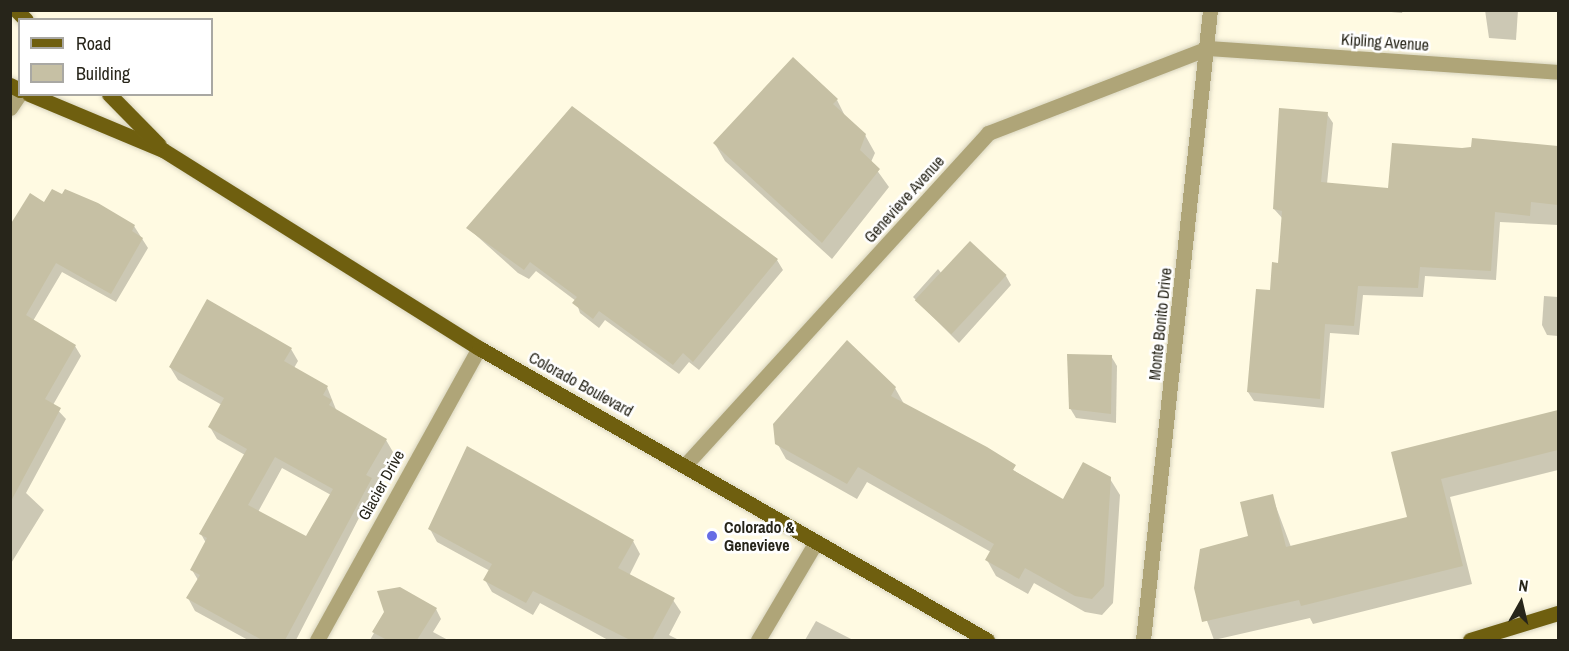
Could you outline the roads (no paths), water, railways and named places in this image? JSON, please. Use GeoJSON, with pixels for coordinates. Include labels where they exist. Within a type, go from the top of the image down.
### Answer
{"type":"FeatureCollection","features":[{"type":"Feature","properties":{"kind":"main road","name":"Colorado Boulevard"},"geometry":{"type":"LineString","coordinates":[[34,96],[163,150],[478,348],[687,464],[816,542],[987,640]]}},
{"type":"Feature","properties":{"kind":"main road","name":"Colorado Boulevard"},"geometry":{"type":"LineString","coordinates":[[111,96],[163,150]]}},
{"type":"Feature","properties":{"kind":"main road"},"geometry":{"type":"LineString","coordinates":[[1470,640],[1558,614]]}},
{"type":"Feature","properties":{"kind":"street","name":"Monte Bonito Drive"},"geometry":{"type":"LineString","coordinates":[[1143,640],[1208,48],[1210,10]]}},
{"type":"Feature","properties":{"kind":"street","name":"Kipling Avenue"},"geometry":{"type":"LineString","coordinates":[[1208,48],[1558,72]]}},
{"type":"Feature","properties":{"kind":"street","name":"Genevieve Avenue"},"geometry":{"type":"LineString","coordinates":[[687,464],[988,133],[1208,48]]}},
{"type":"Feature","properties":{"kind":"street"},"geometry":{"type":"LineString","coordinates":[[10,108],[18,95]]}},
{"type":"Feature","properties":{"kind":"street","name":"Glacier Drive"},"geometry":{"type":"LineString","coordinates":[[317,640],[478,348]]}},
{"type":"Feature","properties":{"kind":"street"},"geometry":{"type":"LineString","coordinates":[[758,640],[816,542]]}},
{"type":"Feature","properties":{"kind":"place","name":"Colorado & Genevieve"},"geometry":{"type":"Point","coordinates":[712,536]}}]}
